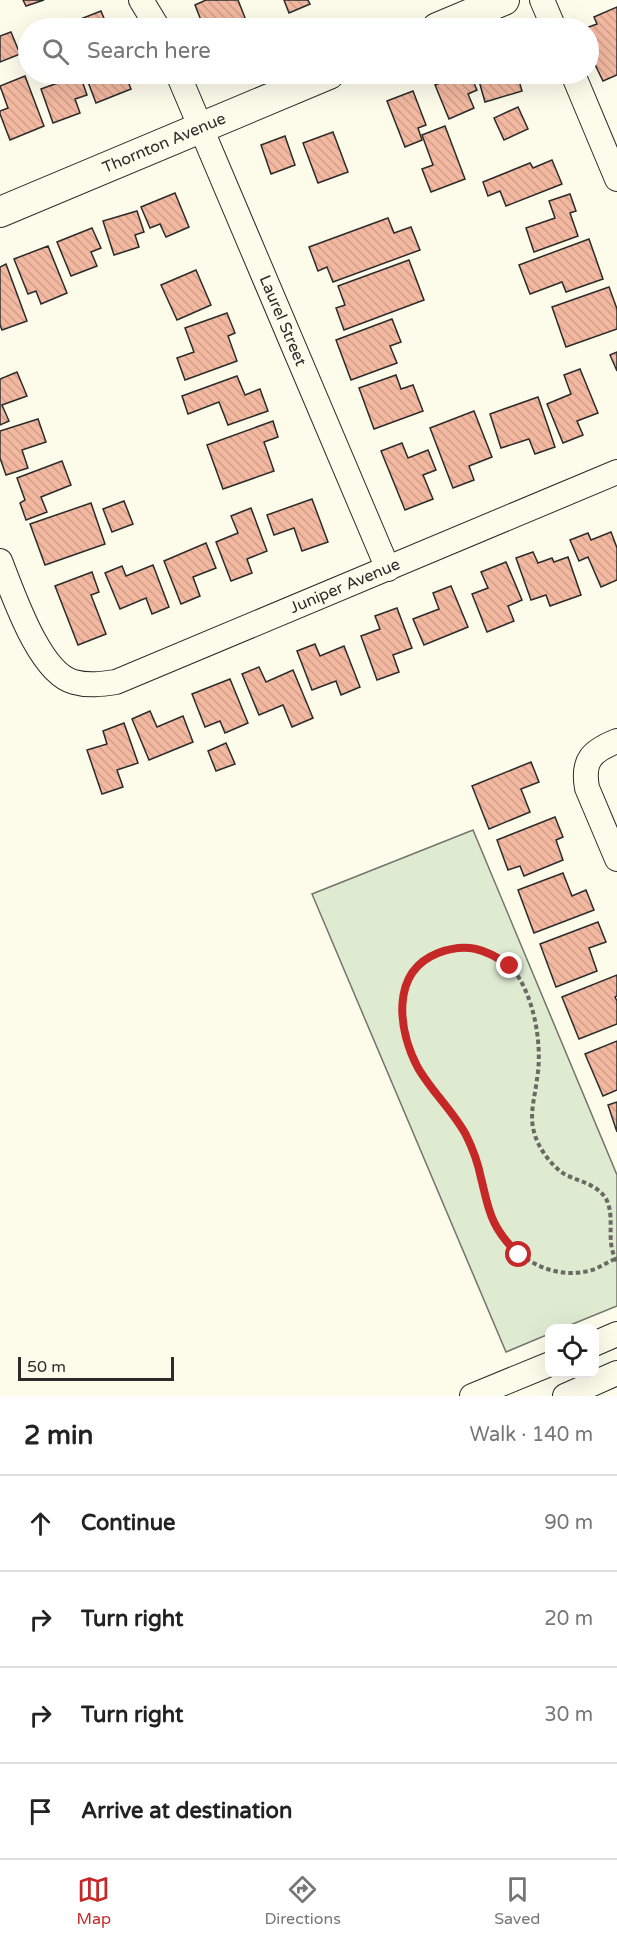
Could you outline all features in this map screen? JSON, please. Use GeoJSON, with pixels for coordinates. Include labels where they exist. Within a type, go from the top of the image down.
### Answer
{"type":"FeatureCollection","features":[{"type":"Feature","properties":{"kind":"main road"},"geometry":{"type":"LineString","coordinates":[[460,18],[504,0]]}},
{"type":"Feature","properties":{"kind":"main road","name":"Thornton Avenue"},"geometry":{"type":"LineString","coordinates":[[0,212],[305,84]]}},
{"type":"Feature","properties":{"kind":"street"},"geometry":{"type":"LineString","coordinates":[[141,0],[152,18]]}},
{"type":"Feature","properties":{"kind":"street"},"geometry":{"type":"LineString","coordinates":[[542,0],[550,18]]}},
{"type":"Feature","properties":{"kind":"street","name":"Laurel Street"},"geometry":{"type":"LineString","coordinates":[[182,84],[388,569]]}},
{"type":"Feature","properties":{"kind":"street"},"geometry":{"type":"LineString","coordinates":[[577,84],[617,179]]}},
{"type":"Feature","properties":{"kind":"street","name":"Juniper Avenue"},"geometry":{"type":"LineString","coordinates":[[0,561],[35,645],[51,666],[72,682],[93,685],[116,682],[617,472]]}},
{"type":"Feature","properties":{"kind":"street"},"geometry":{"type":"LineString","coordinates":[[617,741],[594,753],[587,763],[585,777],[587,788],[617,859]]}},
{"type":"Feature","properties":{"kind":"street"},"geometry":{"type":"LineString","coordinates":[[599,1342],[617,1335]]}},
{"type":"Feature","properties":{"kind":"street"},"geometry":{"type":"LineString","coordinates":[[472,1396],[545,1366]]}},
{"type":"Feature","properties":{"kind":"street"},"geometry":{"type":"LineString","coordinates":[[565,1396],[617,1373]]}},
{"type":"Feature","properties":{"kind":"path"},"geometry":{"type":"LineString","coordinates":[[474,947],[493,954],[510,966],[522,983],[533,1010],[538,1039],[538,1078],[532,1112],[534,1133],[547,1157],[563,1173],[592,1185],[607,1199],[612,1209],[612,1251],[616,1260],[593,1269],[573,1272],[549,1270],[519,1255],[505,1239],[494,1222],[474,1153],[455,1118],[418,1067],[406,1036],[401,1017],[402,999],[407,980],[418,965],[451,948],[474,947]]}},
{"type":"Feature","properties":{"kind":"green space"},"geometry":{"type":"Polygon","coordinates":[[[473,830],[617,1175],[617,1306],[573,1324],[545,1324],[545,1336],[506,1352],[312,894],[473,830]]]}},
{"type":"Feature","properties":{"kind":"building"},"geometry":{"type":"Polygon","coordinates":[[[23,0],[44,0],[26,6],[23,0]]]}},
{"type":"Feature","properties":{"kind":"building"},"geometry":{"type":"Polygon","coordinates":[[[206,0],[238,0],[245,18],[200,18],[195,5],[206,0]]]}},
{"type":"Feature","properties":{"kind":"building"},"geometry":{"type":"Polygon","coordinates":[[[284,0],[308,0],[310,4],[289,13],[284,0]]]}},
{"type":"Feature","properties":{"kind":"building"},"geometry":{"type":"Polygon","coordinates":[[[617,7],[617,75],[603,81],[599,73],[599,18],[594,17],[617,7]]]}},
{"type":"Feature","properties":{"kind":"building"},"geometry":{"type":"Polygon","coordinates":[[[101,11],[104,18],[83,18],[101,11]]]}},
{"type":"Feature","properties":{"kind":"building"},"geometry":{"type":"Polygon","coordinates":[[[11,32],[18,55],[0,62],[0,36],[11,32]]]}},
{"type":"Feature","properties":{"kind":"building"},"geometry":{"type":"Polygon","coordinates":[[[18,79],[18,84],[28,84],[44,126],[10,140],[0,114],[0,111],[8,108],[0,86],[18,79]]]}},
{"type":"Feature","properties":{"kind":"building"},"geometry":{"type":"Polygon","coordinates":[[[55,84],[83,84],[87,95],[75,99],[80,113],[53,123],[41,89],[55,84]]]}},
{"type":"Feature","properties":{"kind":"building"},"geometry":{"type":"Polygon","coordinates":[[[89,84],[129,84],[131,89],[96,103],[89,84]]]}},
{"type":"Feature","properties":{"kind":"building"},"geometry":{"type":"Polygon","coordinates":[[[474,84],[477,90],[468,94],[474,108],[449,119],[435,85],[474,84]]]}},
{"type":"Feature","properties":{"kind":"building"},"geometry":{"type":"Polygon","coordinates":[[[480,84],[520,84],[522,91],[485,102],[480,84]]]}},
{"type":"Feature","properties":{"kind":"building"},"geometry":{"type":"Polygon","coordinates":[[[413,91],[426,125],[418,128],[422,140],[405,147],[387,101],[413,91]]]}},
{"type":"Feature","properties":{"kind":"building"},"geometry":{"type":"Polygon","coordinates":[[[518,107],[528,129],[504,140],[494,118],[518,107]]]}},
{"type":"Feature","properties":{"kind":"building"},"geometry":{"type":"Polygon","coordinates":[[[445,126],[465,179],[431,192],[422,169],[433,165],[422,135],[445,126]]]}},
{"type":"Feature","properties":{"kind":"building"},"geometry":{"type":"Polygon","coordinates":[[[333,132],[348,172],[318,183],[303,143],[333,132]]]}},
{"type":"Feature","properties":{"kind":"building"},"geometry":{"type":"Polygon","coordinates":[[[285,136],[295,165],[271,174],[261,145],[285,136]]]}},
{"type":"Feature","properties":{"kind":"building"},"geometry":{"type":"Polygon","coordinates":[[[552,160],[562,184],[506,206],[500,191],[488,196],[483,182],[530,163],[533,168],[552,160]]]}},
{"type":"Feature","properties":{"kind":"building"},"geometry":{"type":"Polygon","coordinates":[[[175,193],[189,227],[166,237],[160,224],[150,228],[141,207],[175,193]]]}},
{"type":"Feature","properties":{"kind":"building"},"geometry":{"type":"Polygon","coordinates":[[[570,194],[576,211],[570,213],[578,236],[534,252],[526,228],[555,218],[549,201],[570,194]]]}},
{"type":"Feature","properties":{"kind":"building"},"geometry":{"type":"Polygon","coordinates":[[[137,211],[144,232],[135,235],[139,247],[114,255],[103,221],[137,211]]]}},
{"type":"Feature","properties":{"kind":"building"},"geometry":{"type":"Polygon","coordinates":[[[388,218],[394,233],[411,227],[420,250],[333,282],[327,267],[318,271],[309,247],[388,218]]]}},
{"type":"Feature","properties":{"kind":"building"},"geometry":{"type":"Polygon","coordinates":[[[92,228],[101,248],[91,252],[97,266],[71,276],[57,242],[92,228]]]}},
{"type":"Feature","properties":{"kind":"building"},"geometry":{"type":"Polygon","coordinates":[[[589,239],[603,279],[566,292],[562,282],[530,294],[519,265],[589,239]]]}},
{"type":"Feature","properties":{"kind":"building"},"geometry":{"type":"Polygon","coordinates":[[[48,246],[67,293],[41,304],[36,291],[28,294],[14,259],[48,246]]]}},
{"type":"Feature","properties":{"kind":"building"},"geometry":{"type":"Polygon","coordinates":[[[409,260],[424,300],[344,330],[336,308],[345,305],[338,286],[409,260]]]}},
{"type":"Feature","properties":{"kind":"building"},"geometry":{"type":"Polygon","coordinates":[[[6,264],[27,321],[2,330],[0,325],[0,267],[6,264]]]}},
{"type":"Feature","properties":{"kind":"building"},"geometry":{"type":"Polygon","coordinates":[[[196,270],[211,305],[177,320],[161,285],[196,270]]]}},
{"type":"Feature","properties":{"kind":"building"},"geometry":{"type":"Polygon","coordinates":[[[609,287],[617,309],[617,329],[566,347],[552,307],[609,287]]]}},
{"type":"Feature","properties":{"kind":"building"},"geometry":{"type":"Polygon","coordinates":[[[227,313],[235,333],[228,336],[237,361],[185,380],[177,358],[194,352],[185,328],[227,313]]]}},
{"type":"Feature","properties":{"kind":"building"},"geometry":{"type":"Polygon","coordinates":[[[392,319],[401,342],[390,346],[397,363],[351,380],[336,340],[392,319]]]}},
{"type":"Feature","properties":{"kind":"building"},"geometry":{"type":"Polygon","coordinates":[[[617,352],[617,371],[610,355],[617,352]]]}},
{"type":"Feature","properties":{"kind":"building"},"geometry":{"type":"Polygon","coordinates":[[[580,369],[598,413],[577,421],[583,435],[563,443],[547,404],[571,394],[564,375],[580,369]]]}},
{"type":"Feature","properties":{"kind":"building"},"geometry":{"type":"Polygon","coordinates":[[[17,372],[27,396],[2,405],[9,421],[0,425],[0,379],[17,372]]]}},
{"type":"Feature","properties":{"kind":"building"},"geometry":{"type":"Polygon","coordinates":[[[396,375],[401,389],[413,385],[423,411],[374,429],[359,388],[396,375]]]}},
{"type":"Feature","properties":{"kind":"building"},"geometry":{"type":"Polygon","coordinates":[[[237,376],[245,395],[260,389],[268,411],[228,425],[219,402],[188,414],[182,396],[237,376]]]}},
{"type":"Feature","properties":{"kind":"building"},"geometry":{"type":"Polygon","coordinates":[[[538,397],[555,447],[535,454],[529,439],[501,448],[490,414],[538,397]]]}},
{"type":"Feature","properties":{"kind":"building"},"geometry":{"type":"Polygon","coordinates":[[[474,411],[492,457],[469,466],[474,480],[453,488],[430,428],[474,411]]]}},
{"type":"Feature","properties":{"kind":"building"},"geometry":{"type":"Polygon","coordinates":[[[38,419],[46,442],[22,450],[28,468],[6,475],[0,458],[0,431],[38,419]]]}},
{"type":"Feature","properties":{"kind":"building"},"geometry":{"type":"Polygon","coordinates":[[[273,421],[278,437],[264,442],[274,471],[223,489],[207,445],[273,421]]]}},
{"type":"Feature","properties":{"kind":"building"},"geometry":{"type":"Polygon","coordinates":[[[402,443],[408,458],[428,450],[436,470],[423,475],[433,499],[405,510],[381,451],[402,443]]]}},
{"type":"Feature","properties":{"kind":"building"},"geometry":{"type":"Polygon","coordinates":[[[62,461],[71,485],[41,497],[47,512],[26,520],[20,503],[25,500],[17,478],[62,461]]]}},
{"type":"Feature","properties":{"kind":"building"},"geometry":{"type":"Polygon","coordinates":[[[312,499],[328,542],[302,551],[294,528],[274,535],[267,515],[312,499]]]}},
{"type":"Feature","properties":{"kind":"building"},"geometry":{"type":"Polygon","coordinates":[[[124,501],[133,524],[112,532],[103,509],[124,501]]]}},
{"type":"Feature","properties":{"kind":"building"},"geometry":{"type":"Polygon","coordinates":[[[91,503],[105,544],[45,565],[30,524],[91,503]]]}},
{"type":"Feature","properties":{"kind":"building"},"geometry":{"type":"Polygon","coordinates":[[[251,508],[267,551],[247,559],[252,573],[231,581],[216,542],[238,533],[231,516],[251,508]]]}},
{"type":"Feature","properties":{"kind":"building"},"geometry":{"type":"Polygon","coordinates":[[[611,532],[617,548],[617,580],[601,587],[588,557],[579,561],[570,540],[588,533],[591,540],[611,532]]]}},
{"type":"Feature","properties":{"kind":"building"},"geometry":{"type":"Polygon","coordinates":[[[206,543],[216,568],[193,577],[200,596],[181,604],[164,561],[206,543]]]}},
{"type":"Feature","properties":{"kind":"building"},"geometry":{"type":"Polygon","coordinates":[[[533,552],[538,563],[552,558],[554,562],[568,557],[581,595],[550,606],[546,595],[531,600],[516,558],[533,552]]]}},
{"type":"Feature","properties":{"kind":"building"},"geometry":{"type":"Polygon","coordinates":[[[506,562],[522,600],[508,606],[514,621],[487,632],[472,594],[488,588],[481,572],[506,562]]]}},
{"type":"Feature","properties":{"kind":"building"},"geometry":{"type":"Polygon","coordinates":[[[153,565],[169,607],[152,614],[146,598],[120,609],[105,573],[122,566],[126,576],[153,565]]]}},
{"type":"Feature","properties":{"kind":"building"},"geometry":{"type":"Polygon","coordinates":[[[92,572],[99,592],[91,595],[106,634],[78,645],[55,586],[92,572]]]}},
{"type":"Feature","properties":{"kind":"building"},"geometry":{"type":"Polygon","coordinates":[[[451,586],[468,627],[424,645],[413,619],[439,609],[433,593],[451,586]]]}},
{"type":"Feature","properties":{"kind":"building"},"geometry":{"type":"Polygon","coordinates":[[[397,608],[412,648],[393,655],[399,672],[377,680],[361,636],[380,629],[375,616],[397,608]]]}},
{"type":"Feature","properties":{"kind":"building"},"geometry":{"type":"Polygon","coordinates":[[[315,644],[320,656],[344,646],[360,687],[341,695],[336,681],[312,690],[297,651],[315,644]]]}},
{"type":"Feature","properties":{"kind":"building"},"geometry":{"type":"Polygon","coordinates":[[[259,667],[266,682],[293,670],[313,718],[292,727],[283,705],[259,715],[242,674],[259,667]]]}},
{"type":"Feature","properties":{"kind":"building"},"geometry":{"type":"Polygon","coordinates":[[[230,679],[248,723],[225,733],[220,721],[205,727],[192,694],[230,679]]]}},
{"type":"Feature","properties":{"kind":"building"},"geometry":{"type":"Polygon","coordinates":[[[150,711],[157,727],[183,716],[193,742],[149,760],[132,719],[150,711]]]}},
{"type":"Feature","properties":{"kind":"building"},"geometry":{"type":"Polygon","coordinates":[[[124,723],[138,763],[117,770],[123,787],[102,794],[87,750],[107,744],[103,731],[124,723]]]}},
{"type":"Feature","properties":{"kind":"building"},"geometry":{"type":"Polygon","coordinates":[[[226,743],[235,764],[216,771],[208,751],[226,743]]]}},
{"type":"Feature","properties":{"kind":"building"},"geometry":{"type":"Polygon","coordinates":[[[531,762],[539,782],[521,789],[530,812],[489,829],[472,786],[531,762]]]}},
{"type":"Feature","properties":{"kind":"building"},"geometry":{"type":"Polygon","coordinates":[[[555,817],[563,837],[556,840],[563,860],[524,876],[520,866],[508,870],[497,840],[555,817]]]}},
{"type":"Feature","properties":{"kind":"building"},"geometry":{"type":"Polygon","coordinates":[[[563,873],[572,896],[586,890],[594,910],[534,933],[518,890],[563,873]]]}},
{"type":"Feature","properties":{"kind":"building"},"geometry":{"type":"Polygon","coordinates":[[[598,922],[606,942],[589,948],[597,971],[556,987],[540,944],[598,922]]]}},
{"type":"Feature","properties":{"kind":"building"},"geometry":{"type":"Polygon","coordinates":[[[617,975],[617,996],[615,997],[617,1024],[579,1039],[562,997],[617,975]]]}},
{"type":"Feature","properties":{"kind":"building"},"geometry":{"type":"Polygon","coordinates":[[[617,1041],[617,1090],[603,1096],[585,1054],[617,1041]]]}},
{"type":"Feature","properties":{"kind":"building"},"geometry":{"type":"Polygon","coordinates":[[[617,1102],[617,1132],[608,1105],[617,1102]]]}},
{"type":"Feature","properties":{"kind":"route"},"geometry":{"type":"LineString","coordinates":[[510,966],[493,954],[474,947],[451,948],[434,955],[418,965],[407,980],[402,999],[401,1017],[418,1067],[455,1118],[474,1153],[494,1222],[519,1255]]}}]}
